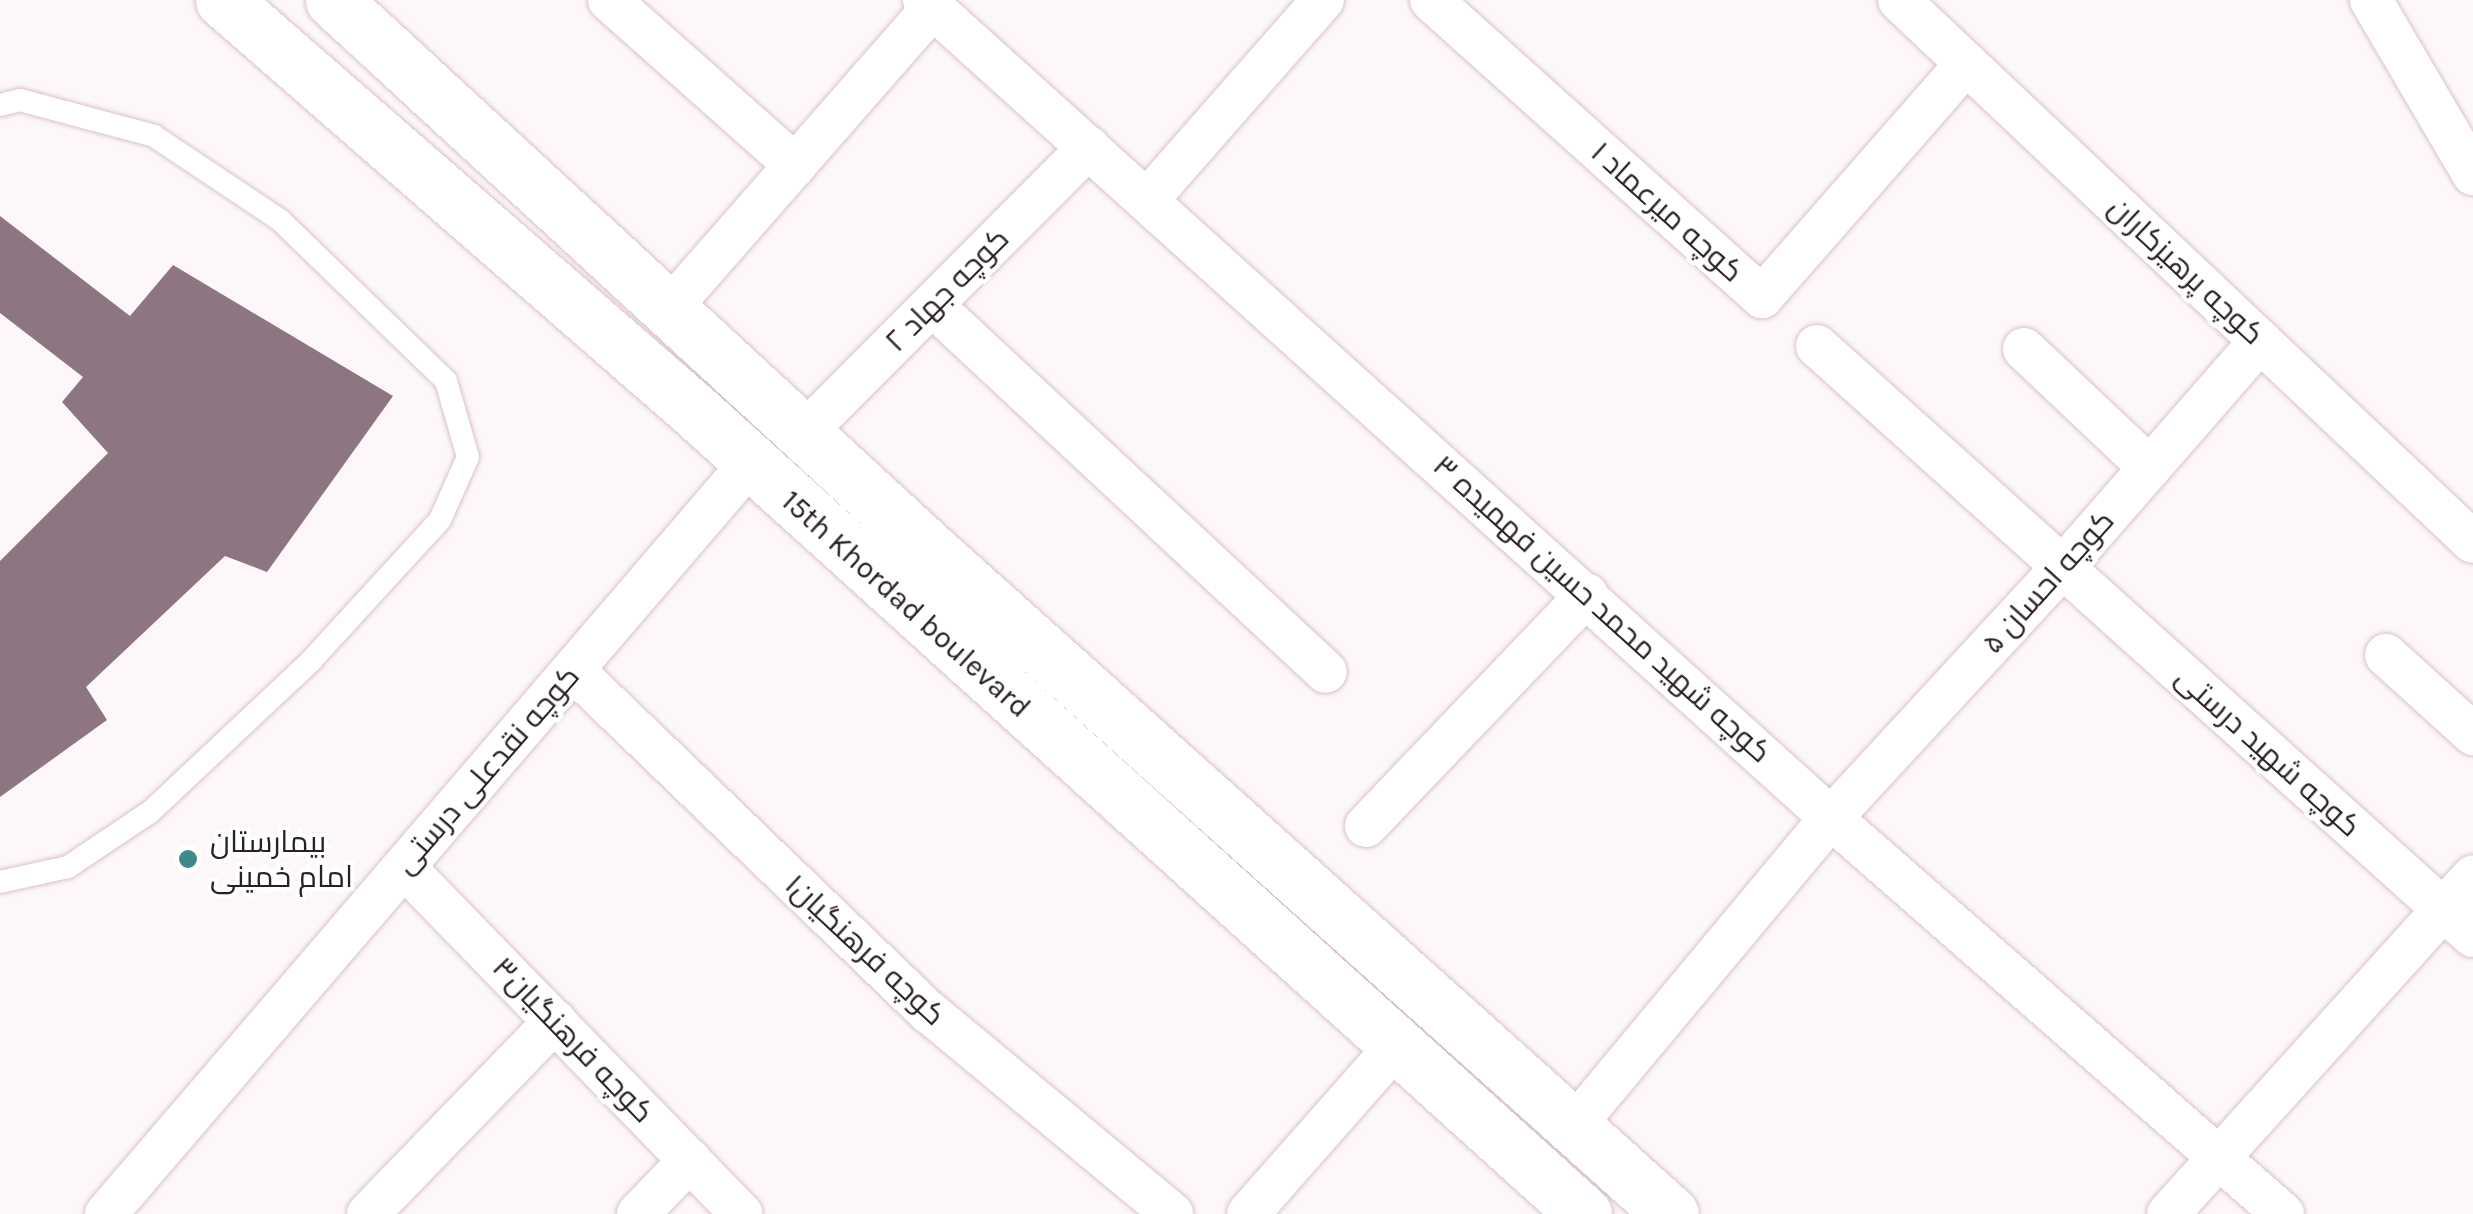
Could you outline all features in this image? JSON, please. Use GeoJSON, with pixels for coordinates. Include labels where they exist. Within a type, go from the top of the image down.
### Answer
{"type":"FeatureCollection","features":[{"type":"Feature","properties":{"kind":"main road","name":"15th Khordad boulevard"},"geometry":{"type":"LineString","coordinates":[[223,0],[752,462],[1584,1214]]}},
{"type":"Feature","properties":{"kind":"main road","name":"15th Khordad boulevard"},"geometry":{"type":"LineString","coordinates":[[333,0],[669,309],[1671,1214]]}},
{"type":"Feature","properties":{"kind":"street"},"geometry":{"type":"LineString","coordinates":[[609,0],[795,165]]}},
{"type":"Feature","properties":{"kind":"street"},"geometry":{"type":"LineString","coordinates":[[1148,199],[1323,0]]}},
{"type":"Feature","properties":{"kind":"street","name":"کوچه میرعماد ۱"},"geometry":{"type":"LineString","coordinates":[[1431,0],[1762,297],[1966,64]]}},
{"type":"Feature","properties":{"kind":"street","name":"کوچه پرهیزکاران"},"geometry":{"type":"LineString","coordinates":[[1899,0],[2473,542]]}},
{"type":"Feature","properties":{"kind":"street"},"geometry":{"type":"LineString","coordinates":[[2371,0],[2473,174]]}},
{"type":"Feature","properties":{"kind":"street"},"geometry":{"type":"LineString","coordinates":[[669,309],[928,4]]}},
{"type":"Feature","properties":{"kind":"street","name":"کوچه شهید محمد حسین فهمیده ۳"},"geometry":{"type":"LineString","coordinates":[[928,4],[1832,818],[2283,1214]]}},
{"type":"Feature","properties":{"kind":"street","name":"کوچه جهاد ۲"},"geometry":{"type":"LineString","coordinates":[[806,432],[1089,147]]}},
{"type":"Feature","properties":{"kind":"street"},"geometry":{"type":"LineString","coordinates":[[932,305],[1326,672]]}},
{"type":"Feature","properties":{"kind":"street","name":"کوچه احسان ۵"},"geometry":{"type":"LineString","coordinates":[[1574,1126],[1832,818],[2063,567],[2260,342]]}},
{"type":"Feature","properties":{"kind":"street","name":"کوچه شهید درستی"},"geometry":{"type":"LineString","coordinates":[[1817,346],[2458,922]]}},
{"type":"Feature","properties":{"kind":"street"},"geometry":{"type":"LineString","coordinates":[[2024,349],[2150,468]]}},
{"type":"Feature","properties":{"kind":"street","name":"کوچه نقدعلی درستی"},"geometry":{"type":"LineString","coordinates":[[106,1214],[752,462]]}},
{"type":"Feature","properties":{"kind":"street"},"geometry":{"type":"LineString","coordinates":[[1366,826],[1586,595]]}},
{"type":"Feature","properties":{"kind":"street"},"geometry":{"type":"LineString","coordinates":[[2386,655],[2473,734]]}},
{"type":"Feature","properties":{"kind":"street","name":"کوچه فرهنگیان۱"},"geometry":{"type":"LineString","coordinates":[[573,670],[929,1012],[1172,1214]]}},
{"type":"Feature","properties":{"kind":"street","name":"کوچه فرهنگیان۳"},"geometry":{"type":"LineString","coordinates":[[404,867],[742,1214]]}},
{"type":"Feature","properties":{"kind":"street"},"geometry":{"type":"LineString","coordinates":[[2168,1214],[2458,922],[2473,876]]}},
{"type":"Feature","properties":{"kind":"street"},"geometry":{"type":"LineString","coordinates":[[368,1214],[555,1021]]}},
{"type":"Feature","properties":{"kind":"street"},"geometry":{"type":"LineString","coordinates":[[1248,1214],[1397,1046]]}},
{"type":"Feature","properties":{"kind":"street"},"geometry":{"type":"LineString","coordinates":[[638,1214],[690,1160]]}},
{"type":"Feature","properties":{"kind":"lane"},"geometry":{"type":"LineString","coordinates":[[0,104],[20,100],[154,136],[280,220],[446,381],[468,457],[440,520],[311,660],[150,812],[68,867],[0,882]]}},
{"type":"Feature","properties":{"kind":"building"},"geometry":{"type":"Polygon","coordinates":[[[0,216],[130,316],[173,265],[393,396],[267,572],[225,556],[86,687],[107,720],[0,797],[0,561],[108,453],[62,402],[83,377],[0,313],[0,216]]]}},
{"type":"Feature","properties":{"kind":"place","name":"بیمارستان امام خمینی"},"geometry":{"type":"Point","coordinates":[188,859]}}]}
